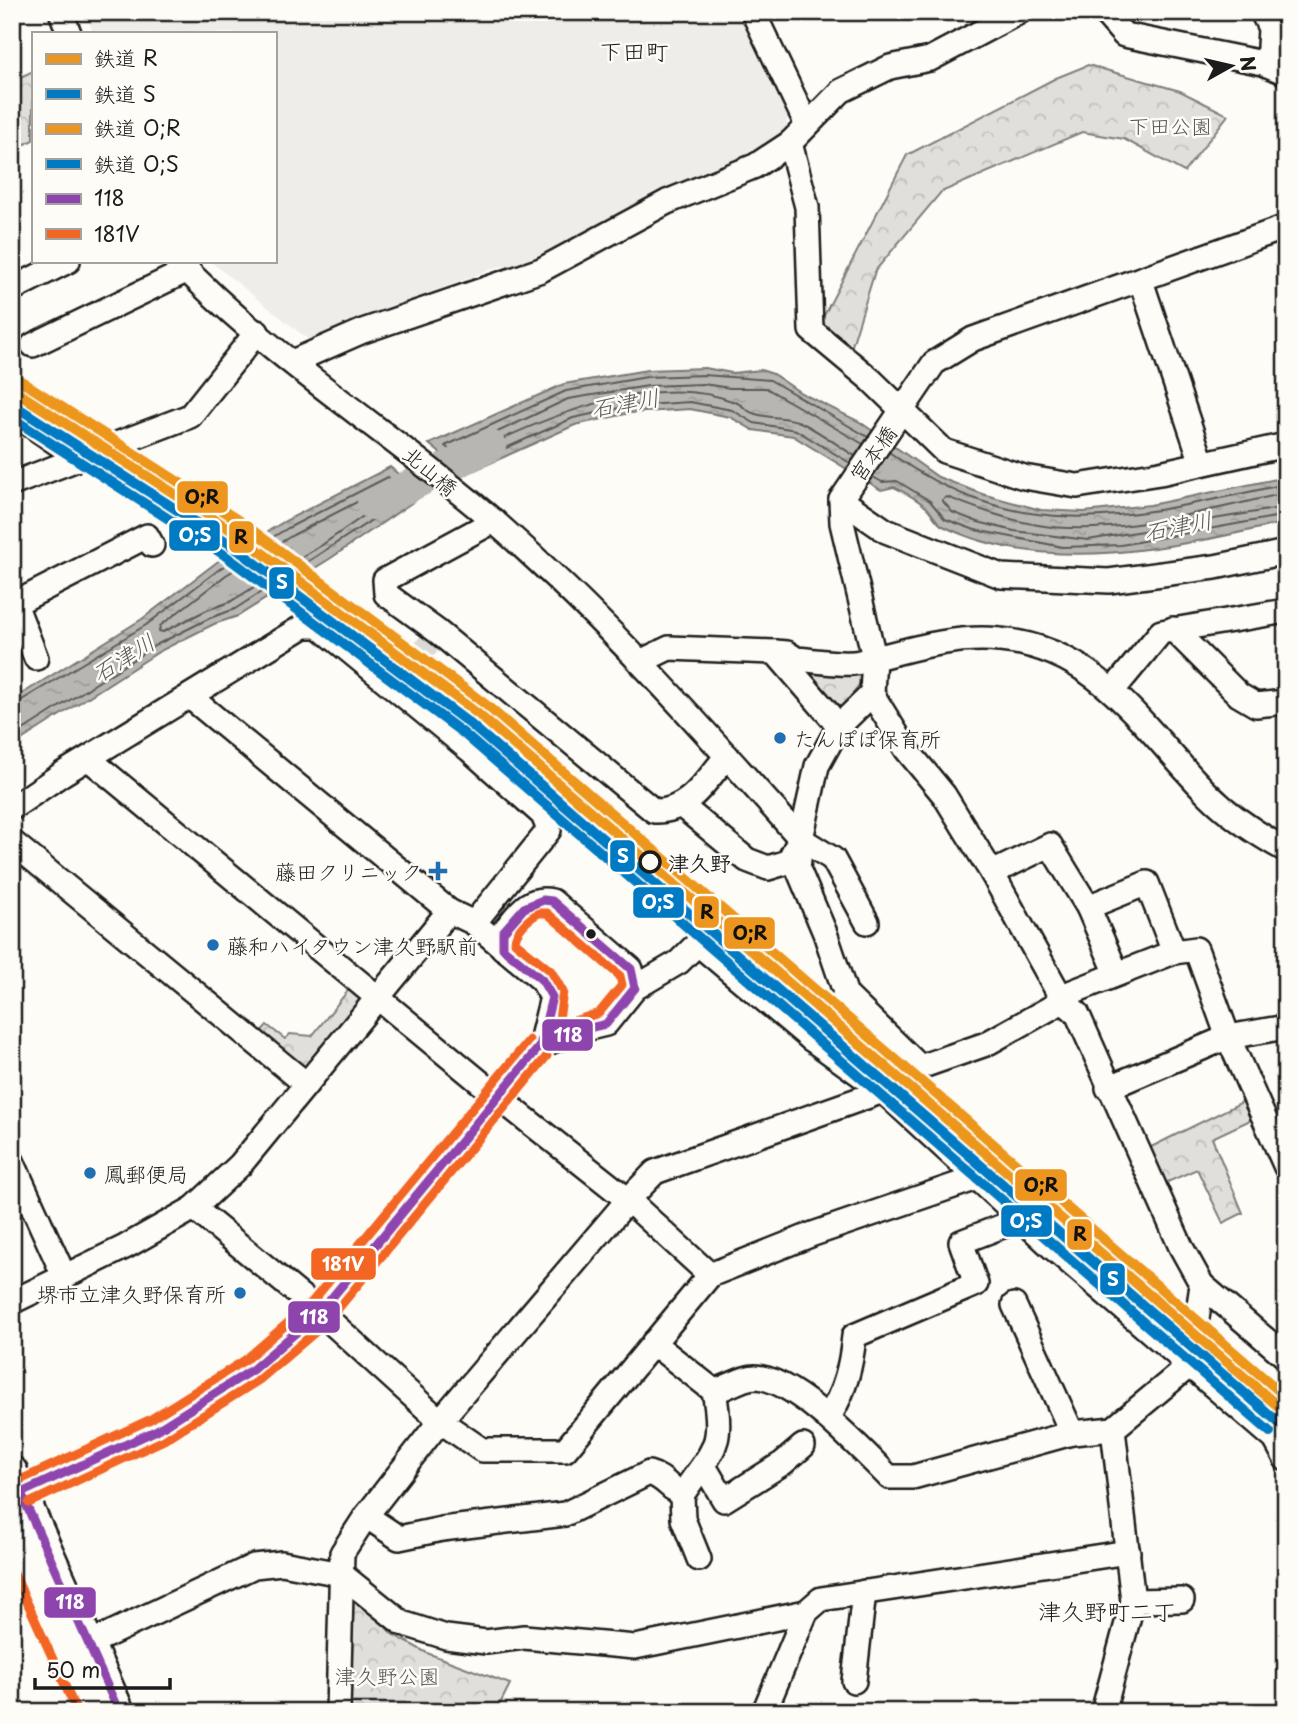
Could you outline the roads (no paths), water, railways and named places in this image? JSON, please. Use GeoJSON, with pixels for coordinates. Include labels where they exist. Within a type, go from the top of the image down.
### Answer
{"type":"FeatureCollection","features":[{"type":"Feature","properties":{"kind":"main road"},"geometry":{"type":"LineString","coordinates":[[14,1491],[119,1712]]}},
{"type":"Feature","properties":{"kind":"main road"},"geometry":{"type":"LineString","coordinates":[[12,1539],[91,1712]]}},
{"type":"Feature","properties":{"kind":"street"},"geometry":{"type":"LineString","coordinates":[[61,12],[69,32]]}},
{"type":"Feature","properties":{"kind":"street"},"geometry":{"type":"LineString","coordinates":[[753,12],[807,125]]}},
{"type":"Feature","properties":{"kind":"street"},"geometry":{"type":"LineString","coordinates":[[292,362],[363,331],[541,270],[667,202],[755,166],[790,143],[841,91],[890,67],[930,59],[1019,12]]}},
{"type":"Feature","properties":{"kind":"street"},"geometry":{"type":"LineString","coordinates":[[1104,12],[1124,35],[1277,69],[1270,28],[1262,12]]}},
{"type":"Feature","properties":{"kind":"street"},"geometry":{"type":"LineString","coordinates":[[790,143],[807,207],[811,330],[900,414],[944,451],[987,467],[1077,486],[1286,445]]}},
{"type":"Feature","properties":{"kind":"street","name":"宮本橋"},"geometry":{"type":"LineString","coordinates":[[844,493],[934,363],[973,339],[1284,231]]}},
{"type":"Feature","properties":{"kind":"street"},"geometry":{"type":"LineString","coordinates":[[12,289],[66,262]]}},
{"type":"Feature","properties":{"kind":"street"},"geometry":{"type":"LineString","coordinates":[[33,345],[183,265]]}},
{"type":"Feature","properties":{"kind":"street","name":"北山橋"},"geometry":{"type":"LineString","coordinates":[[183,265],[292,362],[392,437],[494,521],[572,591],[642,661],[800,839],[833,859],[867,922]]}},
{"type":"Feature","properties":{"kind":"street"},"geometry":{"type":"LineString","coordinates":[[1141,281],[1202,463]]}},
{"type":"Feature","properties":{"kind":"street"},"geometry":{"type":"LineString","coordinates":[[12,484],[190,416],[257,332]]}},
{"type":"Feature","properties":{"kind":"street"},"geometry":{"type":"LineString","coordinates":[[19,417],[79,458]]}},
{"type":"Feature","properties":{"kind":"street"},"geometry":{"type":"LineString","coordinates":[[844,493],[886,531],[1001,576],[1109,581],[1214,567],[1286,552]]}},
{"type":"Feature","properties":{"kind":"street"},"geometry":{"type":"LineString","coordinates":[[844,493],[842,523],[872,694],[906,749],[944,795],[992,873],[1063,1001],[1077,1013],[1108,1088],[1181,1247],[1202,1285],[1284,1353]]}},
{"type":"Feature","properties":{"kind":"street"},"geometry":{"type":"LineString","coordinates":[[494,521],[385,580],[386,594],[654,811],[667,812],[682,806],[727,757]]}},
{"type":"Feature","properties":{"kind":"street"},"geometry":{"type":"LineString","coordinates":[[36,658],[15,610],[147,536],[152,545]]}},
{"type":"Feature","properties":{"kind":"street"},"geometry":{"type":"LineString","coordinates":[[1114,690],[1161,632],[1286,611]]}},
{"type":"Feature","properties":{"kind":"street"},"geometry":{"type":"LineString","coordinates":[[12,808],[304,626],[319,625],[399,681],[543,815],[549,830],[474,923]]}},
{"type":"Feature","properties":{"kind":"street"},"geometry":{"type":"LineString","coordinates":[[1174,629],[1239,695],[1256,705],[1286,702]]}},
{"type":"Feature","properties":{"kind":"street"},"geometry":{"type":"LineString","coordinates":[[867,659],[960,639],[1002,640],[1052,649],[1114,690],[1209,795],[1252,831],[1286,850]]}},
{"type":"Feature","properties":{"kind":"street"},"geometry":{"type":"LineString","coordinates":[[642,661],[669,648],[786,655],[797,646],[861,649],[867,659]]}},
{"type":"Feature","properties":{"kind":"street"},"geometry":{"type":"LineString","coordinates":[[786,655],[839,726]]}},
{"type":"Feature","properties":{"kind":"street"},"geometry":{"type":"LineString","coordinates":[[872,694],[839,726],[817,766],[800,839],[798,869],[825,933],[830,1015],[883,1091],[1021,1219],[1275,1439],[1286,1459]]}},
{"type":"Feature","properties":{"kind":"street"},"geometry":{"type":"LineString","coordinates":[[14,1491],[157,1430],[252,1370],[320,1312],[540,1046],[552,997],[541,980],[474,923],[449,911],[190,697]]}},
{"type":"Feature","properties":{"kind":"street"},"geometry":{"type":"LineString","coordinates":[[89,759],[377,998],[628,1200],[710,1275]]}},
{"type":"Feature","properties":{"kind":"street"},"geometry":{"type":"LineString","coordinates":[[682,806],[747,860],[768,868],[788,862],[800,839]]}},
{"type":"Feature","properties":{"kind":"street"},"geometry":{"type":"LineString","coordinates":[[12,842],[306,1084]]}},
{"type":"Feature","properties":{"kind":"street"},"geometry":{"type":"LineString","coordinates":[[992,873],[1050,845],[1088,907],[1117,974]]}},
{"type":"Feature","properties":{"kind":"street"},"geometry":{"type":"LineString","coordinates":[[1088,907],[1147,883],[1174,952]]}},
{"type":"Feature","properties":{"kind":"street"},"geometry":{"type":"LineString","coordinates":[[503,948],[503,932],[530,901],[540,898],[552,901],[631,970],[635,988]]}},
{"type":"Feature","properties":{"kind":"street"},"geometry":{"type":"LineString","coordinates":[[12,1302],[65,1278],[194,1208],[240,1165],[449,911]]}},
{"type":"Feature","properties":{"kind":"street"},"geometry":{"type":"LineString","coordinates":[[540,1046],[606,1024],[635,988],[680,962],[694,947],[703,948],[830,1015],[920,1067],[986,1044],[1063,1001],[1072,992],[1174,952],[1196,949],[1228,1037],[1286,1167]]}},
{"type":"Feature","properties":{"kind":"street"},"geometry":{"type":"LineString","coordinates":[[1108,1088],[1228,1037],[1286,1027]]}},
{"type":"Feature","properties":{"kind":"street"},"geometry":{"type":"LineString","coordinates":[[338,1712],[342,1553],[366,1516],[440,1421],[628,1200],[655,1171],[883,1091]]}},
{"type":"Feature","properties":{"kind":"street"},"geometry":{"type":"LineString","coordinates":[[12,1161],[65,1278]]}},
{"type":"Feature","properties":{"kind":"street"},"geometry":{"type":"LineString","coordinates":[[194,1208],[320,1312],[440,1421],[482,1450],[565,1450],[710,1275],[813,1234],[977,1178]]}},
{"type":"Feature","properties":{"kind":"street"},"geometry":{"type":"LineString","coordinates":[[829,1417],[841,1396],[850,1371],[854,1336],[976,1284],[961,1242],[1021,1219]]}},
{"type":"Feature","properties":{"kind":"street"},"geometry":{"type":"LineString","coordinates":[[714,1391],[752,1377],[770,1379],[829,1417],[888,1477],[912,1477],[1072,1433],[1113,1429],[1190,1365],[1202,1285]]}},
{"type":"Feature","properties":{"kind":"street"},"geometry":{"type":"LineString","coordinates":[[1014,1305],[1072,1433]]}},
{"type":"Feature","properties":{"kind":"street"},"geometry":{"type":"LineString","coordinates":[[653,1343],[714,1391],[719,1416],[714,1453],[682,1495],[683,1519],[699,1559]]}},
{"type":"Feature","properties":{"kind":"street"},"geometry":{"type":"LineString","coordinates":[[1105,1711],[1133,1601],[1113,1429]]}},
{"type":"Feature","properties":{"kind":"street"},"geometry":{"type":"LineString","coordinates":[[704,1466],[724,1500],[783,1463],[803,1446]]}},
{"type":"Feature","properties":{"kind":"street"},"geometry":{"type":"LineString","coordinates":[[366,1516],[399,1538],[442,1529],[565,1514],[649,1472],[662,1477],[674,1491],[682,1495]]}},
{"type":"Feature","properties":{"kind":"street"},"geometry":{"type":"LineString","coordinates":[[764,1712],[806,1612],[821,1599],[1128,1552]]}},
{"type":"Feature","properties":{"kind":"street"},"geometry":{"type":"LineString","coordinates":[[88,1644],[254,1566],[282,1563],[341,1574],[402,1623],[446,1637],[486,1642],[524,1637],[635,1647],[806,1612]]}},
{"type":"Feature","properties":{"kind":"street"},"geometry":{"type":"LineString","coordinates":[[854,1681],[864,1592]]}},
{"type":"Feature","properties":{"kind":"street"},"geometry":{"type":"LineString","coordinates":[[1133,1601],[1182,1600]]}},
{"type":"Feature","properties":{"kind":"water"},"geometry":{"type":"Polygon","coordinates":[[[705,368],[732,373],[761,370],[773,374],[801,393],[860,422],[938,477],[982,494],[1041,510],[1084,512],[1150,505],[1286,477],[1286,522],[1158,548],[1069,554],[1025,550],[983,541],[943,526],[926,507],[910,496],[894,487],[881,490],[793,436],[753,430],[730,417],[690,409],[630,413],[575,425],[466,474],[429,444],[564,384],[647,370],[705,368]]]}},
{"type":"Feature","properties":{"kind":"water"},"geometry":{"type":"Polygon","coordinates":[[[390,467],[423,495],[331,558],[238,616],[214,624],[160,651],[12,746],[12,700],[142,619],[217,562],[285,521],[390,467]]]}},
{"type":"Feature","properties":{"kind":"waterway","name":"石津川"},"geometry":{"type":"LineString","coordinates":[[373,504],[490,446]]}},
{"type":"Feature","properties":{"kind":"tunnel"},"geometry":{"type":"LineString","coordinates":[[403,676],[432,640]]}},
{"type":"Feature","properties":{"kind":"rail line","name":"O;R"},"geometry":{"type":"LineString","coordinates":[[18,379],[244,524],[485,704],[1286,1397]]}},
{"type":"Feature","properties":{"kind":"rail line","name":"R"},"geometry":{"type":"LineString","coordinates":[[12,389],[237,534],[478,714],[1286,1413]]}},
{"type":"Feature","properties":{"kind":"rail line","name":"S"},"geometry":{"type":"LineString","coordinates":[[12,404],[230,544],[470,724],[1278,1422]]}},
{"type":"Feature","properties":{"kind":"rail line","name":"O;S"},"geometry":{"type":"LineString","coordinates":[[12,418],[223,554],[463,733],[1270,1432]]}},
{"type":"Feature","properties":{"kind":"place","name":"たんぽぽ保育所"},"geometry":{"type":"Point","coordinates":[780,738]}},
{"type":"Feature","properties":{"kind":"place","name":"津久野"},"geometry":{"type":"Point","coordinates":[650,862]}},
{"type":"Feature","properties":{"kind":"place","name":"藤田クリニック"},"geometry":{"type":"Point","coordinates":[438,871]}},
{"type":"Feature","properties":{"kind":"place","name":"藤和ハイタウン津久野駅前"},"geometry":{"type":"Point","coordinates":[213,945]}},
{"type":"Feature","properties":{"kind":"place","name":"鳳郵便局"},"geometry":{"type":"Point","coordinates":[90,1173]}},
{"type":"Feature","properties":{"kind":"place","name":"堺市立津久野保育所"},"geometry":{"type":"Point","coordinates":[240,1293]}},
{"type":"Feature","properties":{"kind":"district","name":"下田町"},"geometry":{"type":"Point","coordinates":[634,50]}},
{"type":"Feature","properties":{"kind":"district","name":"津久野町二丁"},"geometry":{"type":"Point","coordinates":[1107,1610]}},
{"type":"Feature","properties":{"kind":"park label","name":"下田公園"},"geometry":{"type":"Point","coordinates":[1170,125]}},
{"type":"Feature","properties":{"kind":"park label","name":"津久野公園"},"geometry":{"type":"Point","coordinates":[387,1675]}}]}
